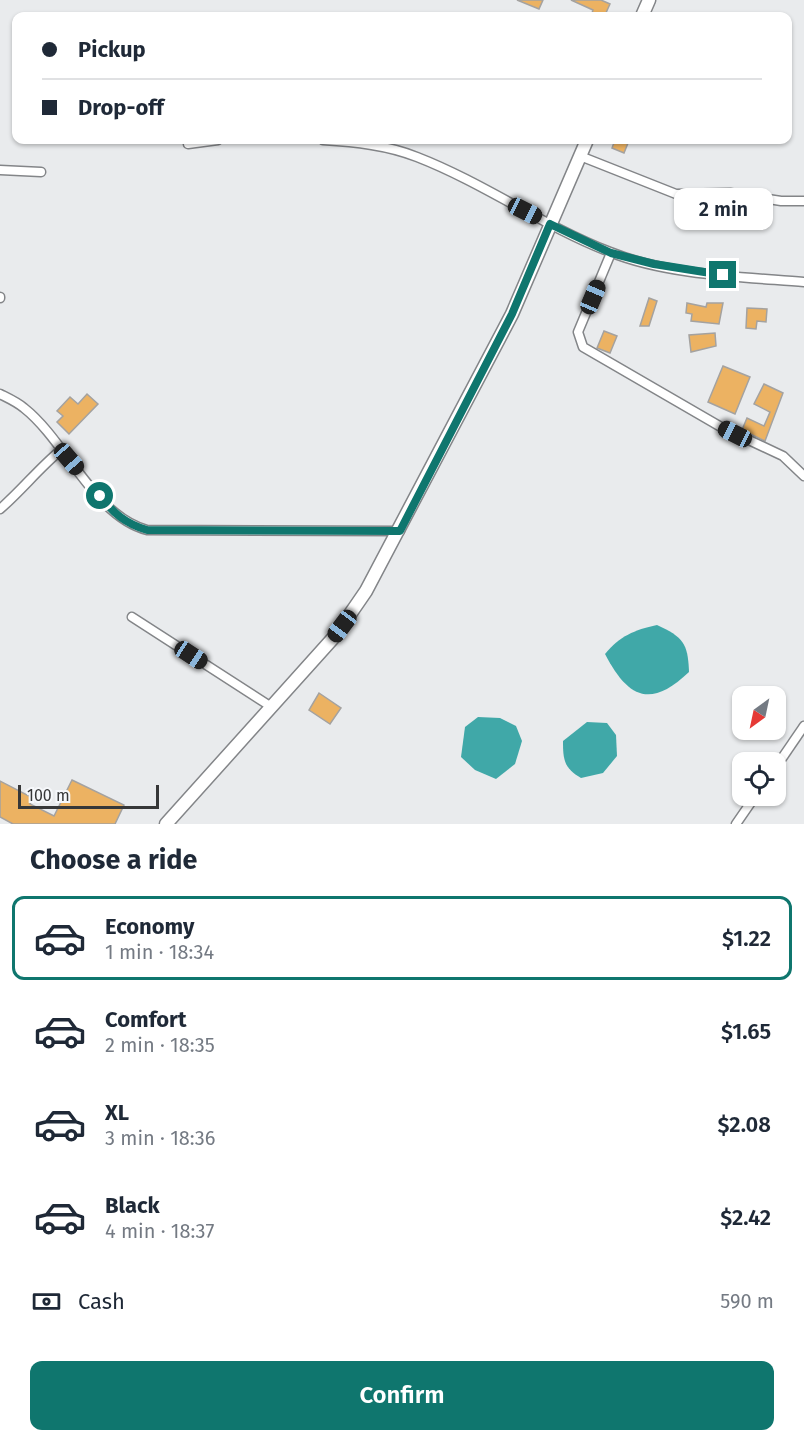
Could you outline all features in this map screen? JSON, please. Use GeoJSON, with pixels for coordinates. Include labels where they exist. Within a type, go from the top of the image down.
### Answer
{"type":"FeatureCollection","features":[{"type":"Feature","properties":{"kind":"main road"},"geometry":{"type":"LineString","coordinates":[[166,824],[270,706],[298,678],[350,616],[400,531],[512,314],[585,144]]}},
{"type":"Feature","properties":{"kind":"street"},"geometry":{"type":"LineString","coordinates":[[362,144],[418,157],[611,253],[654,264],[723,275],[804,282]]}},
{"type":"Feature","properties":{"kind":"street"},"geometry":{"type":"LineString","coordinates":[[580,156],[676,194],[730,193],[781,201],[804,201]]}},
{"type":"Feature","properties":{"kind":"street"},"geometry":{"type":"LineString","coordinates":[[0,170],[40,172]]}},
{"type":"Feature","properties":{"kind":"street"},"geometry":{"type":"LineString","coordinates":[[611,253],[578,332],[583,347],[721,427],[783,456],[804,476]]}},
{"type":"Feature","properties":{"kind":"street"},"geometry":{"type":"LineString","coordinates":[[0,394],[24,408],[111,510],[126,522],[147,530],[400,531]]}},
{"type":"Feature","properties":{"kind":"street"},"geometry":{"type":"LineString","coordinates":[[0,509],[29,483],[41,465],[61,450]]}},
{"type":"Feature","properties":{"kind":"street"},"geometry":{"type":"LineString","coordinates":[[132,617],[270,706]]}},
{"type":"Feature","properties":{"kind":"street"},"geometry":{"type":"LineString","coordinates":[[786,754],[803,732]]}},
{"type":"Feature","properties":{"kind":"street"},"geometry":{"type":"LineString","coordinates":[[736,824],[748,806]]}},
{"type":"Feature","properties":{"kind":"water"},"geometry":{"type":"Polygon","coordinates":[[[657,625],[673,633],[682,642],[687,654],[689,672],[663,691],[651,694],[641,693],[631,689],[622,681],[605,654],[628,635],[657,625]]]}},
{"type":"Feature","properties":{"kind":"water"},"geometry":{"type":"Polygon","coordinates":[[[478,717],[500,718],[516,726],[522,741],[515,764],[496,779],[475,770],[461,757],[465,727],[478,717]]]}},
{"type":"Feature","properties":{"kind":"water"},"geometry":{"type":"Polygon","coordinates":[[[587,722],[607,723],[616,735],[617,756],[603,773],[581,778],[571,771],[566,763],[563,741],[587,722]]]}},
{"type":"Feature","properties":{"kind":"building"},"geometry":{"type":"Polygon","coordinates":[[[517,0],[543,0],[539,9],[517,0]]]}},
{"type":"Feature","properties":{"kind":"building"},"geometry":{"type":"Polygon","coordinates":[[[571,0],[601,0],[610,4],[606,12],[592,12],[593,10],[571,0]]]}},
{"type":"Feature","properties":{"kind":"building"},"geometry":{"type":"Polygon","coordinates":[[[614,144],[628,144],[624,153],[612,148],[614,144]]]}},
{"type":"Feature","properties":{"kind":"building"},"geometry":{"type":"Polygon","coordinates":[[[649,298],[657,301],[649,326],[640,326],[649,298]]]}},
{"type":"Feature","properties":{"kind":"building"},"geometry":{"type":"Polygon","coordinates":[[[687,303],[706,307],[707,303],[723,303],[719,324],[691,321],[692,314],[686,313],[687,303]]]}},
{"type":"Feature","properties":{"kind":"building"},"geometry":{"type":"Polygon","coordinates":[[[747,308],[767,309],[766,322],[757,321],[756,329],[746,328],[747,308]]]}},
{"type":"Feature","properties":{"kind":"building"},"geometry":{"type":"Polygon","coordinates":[[[604,331],[617,336],[610,353],[597,348],[604,331]]]}},
{"type":"Feature","properties":{"kind":"building"},"geometry":{"type":"Polygon","coordinates":[[[715,333],[716,346],[691,352],[689,335],[715,333]]]}},
{"type":"Feature","properties":{"kind":"building"},"geometry":{"type":"Polygon","coordinates":[[[723,366],[750,377],[735,414],[708,402],[723,366]]]}},
{"type":"Feature","properties":{"kind":"building"},"geometry":{"type":"Polygon","coordinates":[[[764,384],[783,393],[765,441],[742,430],[747,418],[764,426],[770,412],[754,404],[764,384]]]}},
{"type":"Feature","properties":{"kind":"building"},"geometry":{"type":"Polygon","coordinates":[[[87,394],[98,404],[69,434],[57,422],[63,416],[57,411],[70,397],[78,404],[87,394]]]}},
{"type":"Feature","properties":{"kind":"building"},"geometry":{"type":"Polygon","coordinates":[[[319,693],[341,708],[330,724],[309,710],[319,693]]]}},
{"type":"Feature","properties":{"kind":"building"},"geometry":{"type":"Polygon","coordinates":[[[72,780],[124,805],[115,824],[13,824],[0,817],[0,781],[33,798],[30,804],[54,816],[72,780]]]}},
{"type":"Feature","properties":{"kind":"route"},"geometry":{"type":"LineString","coordinates":[[100,496],[111,510],[126,522],[147,530],[291,528],[400,531],[512,314],[550,224],[611,253],[654,264],[723,275]]}}]}
